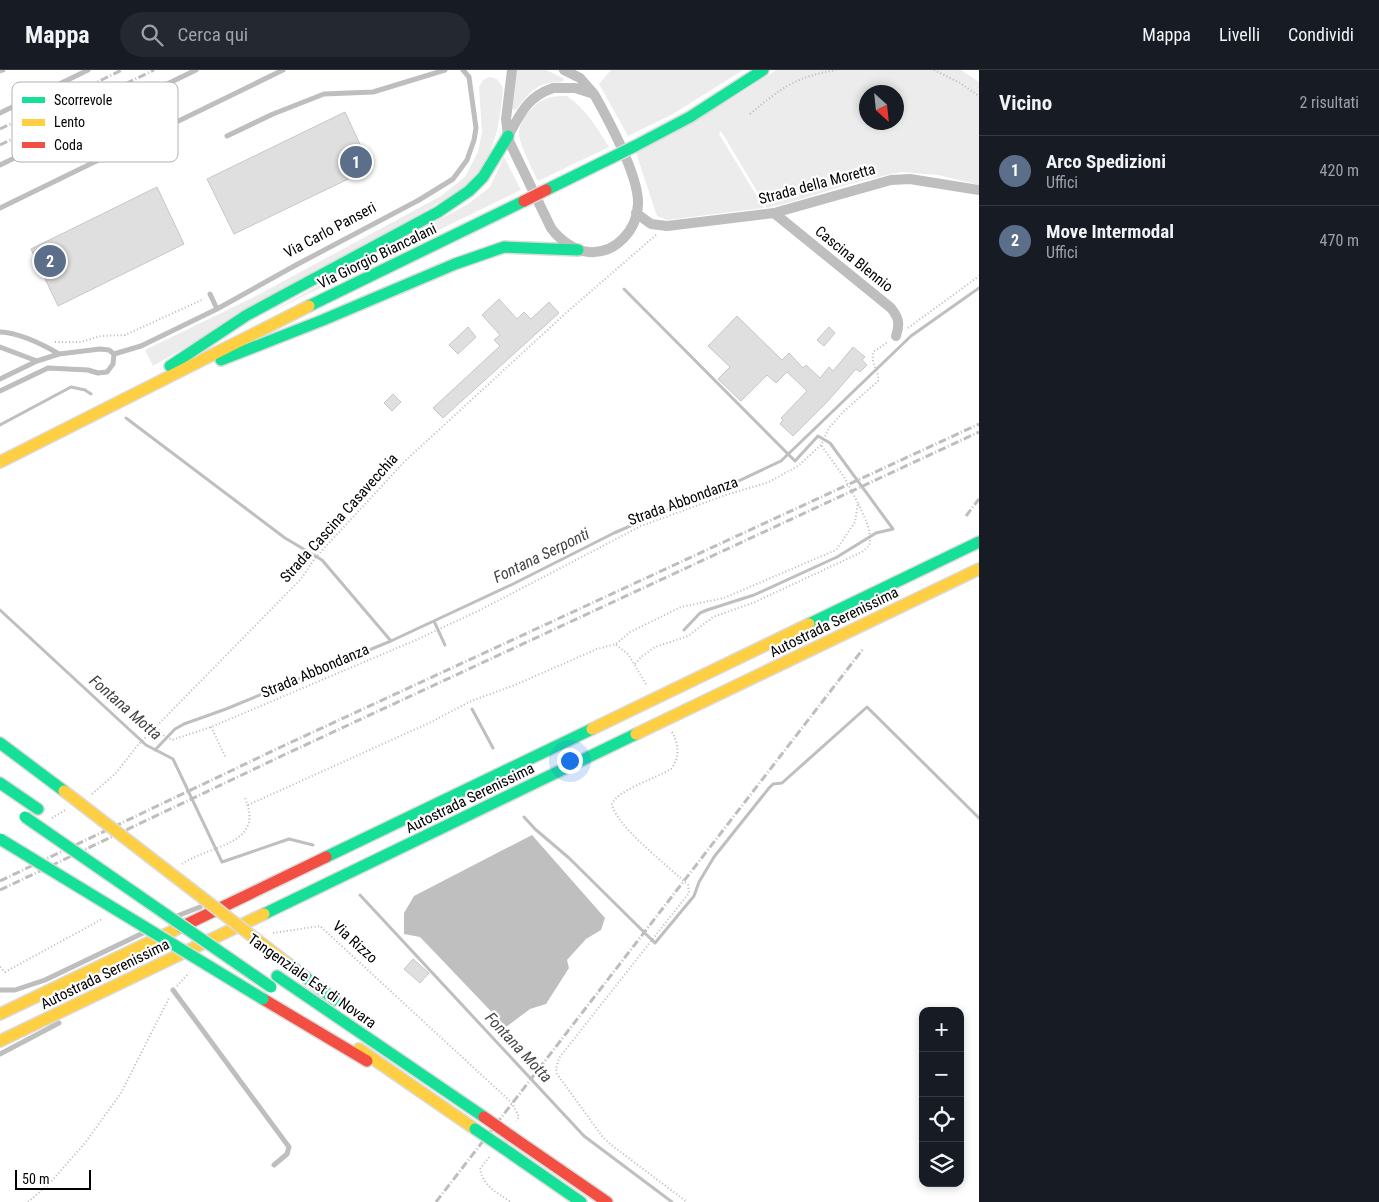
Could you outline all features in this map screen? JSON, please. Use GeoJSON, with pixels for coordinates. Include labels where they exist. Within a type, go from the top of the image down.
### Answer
{"type":"FeatureCollection","features":[{"type":"Feature","properties":{"kind":"main road","name":"Via Giorgio Biancalani"},"geometry":{"type":"LineString","coordinates":[[0,462],[259,330],[636,146],[690,117],[763,70]]}},
{"type":"Feature","properties":{"kind":"main road"},"geometry":{"type":"LineString","coordinates":[[100,412],[247,316],[438,212],[462,197],[483,177],[508,136]]}},
{"type":"Feature","properties":{"kind":"main road"},"geometry":{"type":"LineString","coordinates":[[100,412],[227,357],[323,320],[455,264],[504,247],[578,250]]}},
{"type":"Feature","properties":{"kind":"main road","name":"Autostrada Serenissima"},"geometry":{"type":"LineString","coordinates":[[0,1014],[979,542]]}},
{"type":"Feature","properties":{"kind":"main road","name":"Autostrada Serenissima"},"geometry":{"type":"LineString","coordinates":[[0,1041],[979,569]]}},
{"type":"Feature","properties":{"kind":"main road"},"geometry":{"type":"LineString","coordinates":[[0,743],[345,1008],[405,1056],[430,1081]]}},
{"type":"Feature","properties":{"kind":"main road"},"geometry":{"type":"LineString","coordinates":[[0,783],[42,812]]}},
{"type":"Feature","properties":{"kind":"main road","name":"Tangenziale Est di Novara"},"geometry":{"type":"LineString","coordinates":[[22,814],[275,990]]}},
{"type":"Feature","properties":{"kind":"main road"},"geometry":{"type":"LineString","coordinates":[[0,839],[263,999],[424,1094]]}},
{"type":"Feature","properties":{"kind":"main road","name":"Tangenziale Est di Novara"},"geometry":{"type":"LineString","coordinates":[[174,904],[230,942]]}},
{"type":"Feature","properties":{"kind":"main road","name":"Tangenziale Est di Novara"},"geometry":{"type":"LineString","coordinates":[[274,973],[484,1117],[512,1130],[607,1202]]}},
{"type":"Feature","properties":{"kind":"main road","name":"Tangenziale Est di Novara"},"geometry":{"type":"LineString","coordinates":[[303,1010],[581,1202]]}},
{"type":"Feature","properties":{"kind":"street"},"geometry":{"type":"LineString","coordinates":[[512,70],[506,119],[509,141],[551,228],[557,236],[578,250],[588,252],[601,251],[616,246],[628,236],[638,206],[635,181],[610,122],[594,94],[580,78],[564,70]]}},
{"type":"Feature","properties":{"kind":"street"},"geometry":{"type":"LineString","coordinates":[[508,136],[529,101],[541,92],[553,88],[575,88],[594,94]]}},
{"type":"Feature","properties":{"kind":"street","name":"Strada della Moretta"},"geometry":{"type":"LineString","coordinates":[[636,213],[651,224],[667,226],[774,213],[891,180],[910,179],[979,190]]}},
{"type":"Feature","properties":{"kind":"street","name":"Cascina Blennio"},"geometry":{"type":"LineString","coordinates":[[774,213],[891,308],[897,316],[899,326],[896,336]]}},
{"type":"Feature","properties":{"kind":"lane"},"geometry":{"type":"LineString","coordinates":[[63,82],[88,70]]}},
{"type":"Feature","properties":{"kind":"lane"},"geometry":{"type":"LineString","coordinates":[[171,82],[196,70]]}},
{"type":"Feature","properties":{"kind":"lane"},"geometry":{"type":"LineString","coordinates":[[178,121],[283,70]]}},
{"type":"Feature","properties":{"kind":"lane"},"geometry":{"type":"LineString","coordinates":[[226,136],[273,114],[324,94],[373,92],[445,70]]}},
{"type":"Feature","properties":{"kind":"lane","name":"Via Carlo Panseri"},"geometry":{"type":"LineString","coordinates":[[0,380],[37,361],[59,354],[106,349],[114,354],[141,346],[217,309],[419,200],[453,179],[467,160],[476,128],[469,78],[463,70]]}},
{"type":"Feature","properties":{"kind":"lane"},"geometry":{"type":"LineString","coordinates":[[0,113],[12,107]]}},
{"type":"Feature","properties":{"kind":"lane"},"geometry":{"type":"LineString","coordinates":[[0,165],[12,159]]}},
{"type":"Feature","properties":{"kind":"lane"},"geometry":{"type":"LineString","coordinates":[[0,208],[94,162]]}},
{"type":"Feature","properties":{"kind":"lane"},"geometry":{"type":"LineString","coordinates":[[211,295],[217,309]]}},
{"type":"Feature","properties":{"kind":"lane"},"geometry":{"type":"LineString","coordinates":[[0,332],[9,333],[35,342],[59,354]]}},
{"type":"Feature","properties":{"kind":"lane"},"geometry":{"type":"LineString","coordinates":[[0,348],[37,361]]}},
{"type":"Feature","properties":{"kind":"lane"},"geometry":{"type":"LineString","coordinates":[[0,391],[48,368],[88,370],[98,373],[107,372],[114,364],[114,354]]}},
{"type":"Feature","properties":{"kind":"lane"},"geometry":{"type":"LineString","coordinates":[[229,897],[283,878]]}},
{"type":"Feature","properties":{"kind":"lane"},"geometry":{"type":"LineString","coordinates":[[166,922],[184,913],[220,900]]}},
{"type":"Feature","properties":{"kind":"lane"},"geometry":{"type":"LineString","coordinates":[[0,990],[15,990],[45,980],[157,926]]}},
{"type":"Feature","properties":{"kind":"lane"},"geometry":{"type":"LineString","coordinates":[[97,1002],[147,971]]}},
{"type":"Feature","properties":{"kind":"lane"},"geometry":{"type":"LineString","coordinates":[[173,990],[289,1147],[287,1154],[274,1165]]}},
{"type":"Feature","properties":{"kind":"lane"},"geometry":{"type":"LineString","coordinates":[[0,1054],[65,1020]]}},
{"type":"Feature","properties":{"kind":"path"},"geometry":{"type":"LineString","coordinates":[[750,114],[781,88],[804,77],[836,70]]}},
{"type":"Feature","properties":{"kind":"path"},"geometry":{"type":"LineString","coordinates":[[934,70],[960,83],[979,96]]}},
{"type":"Feature","properties":{"kind":"path","name":"Strada Cascina Casavecchia"},"geometry":{"type":"LineString","coordinates":[[157,727],[301,578],[314,558],[405,461],[567,312],[667,226]]}},
{"type":"Feature","properties":{"kind":"path","name":"Strada Abbondanza"},"geometry":{"type":"LineString","coordinates":[[157,727],[172,740],[211,727],[434,632],[641,526],[726,495],[769,482],[798,466],[822,444],[829,428],[842,412],[878,381],[878,374],[872,361],[874,352],[979,276]]}},
{"type":"Feature","properties":{"kind":"path"},"geometry":{"type":"LineString","coordinates":[[51,342],[80,342],[101,336],[125,336],[211,295]]}},
{"type":"Feature","properties":{"kind":"path"},"geometry":{"type":"LineString","coordinates":[[635,664],[655,647],[688,636],[713,617],[755,602],[862,552],[870,546],[869,532],[858,503],[844,477],[822,444]]}},
{"type":"Feature","properties":{"kind":"path"},"geometry":{"type":"LineString","coordinates":[[248,805],[429,723],[464,704],[515,685],[597,649],[616,644],[630,632],[681,607],[724,598],[836,550],[855,522],[858,503]]}},
{"type":"Feature","properties":{"kind":"path"},"geometry":{"type":"LineString","coordinates":[[616,644],[628,654],[646,684]]}},
{"type":"Feature","properties":{"kind":"path"},"geometry":{"type":"LineString","coordinates":[[139,744],[157,727]]}},
{"type":"Feature","properties":{"kind":"path"},"geometry":{"type":"LineString","coordinates":[[211,727],[226,758]]}},
{"type":"Feature","properties":{"kind":"path"},"geometry":{"type":"LineString","coordinates":[[672,732],[677,744],[678,753],[676,762],[671,769],[622,793],[614,799],[612,804],[616,817],[663,864],[684,881],[690,889],[686,898],[559,1058],[556,1069],[557,1074],[602,1136],[687,1202]]}},
{"type":"Feature","properties":{"kind":"path"},"geometry":{"type":"LineString","coordinates":[[210,850],[237,838],[245,832],[249,823],[248,805],[244,796]]}},
{"type":"Feature","properties":{"kind":"path"},"geometry":{"type":"LineString","coordinates":[[0,967],[5,972],[106,917]]}},
{"type":"Feature","properties":{"kind":"path","name":"Via Rizzo"},"geometry":{"type":"LineString","coordinates":[[267,936],[276,932],[320,926],[512,1103],[519,1117],[512,1130]]}},
{"type":"Feature","properties":{"kind":"path"},"geometry":{"type":"LineString","coordinates":[[28,1202],[49,1184],[84,1143],[121,1093],[173,990],[189,972]]}},
{"type":"Feature","properties":{"kind":"path"},"geometry":{"type":"LineString","coordinates":[[491,1154],[480,1169],[482,1180],[494,1191],[511,1202]]}},
{"type":"Feature","properties":{"kind":"shaded area"},"geometry":{"type":"Polygon","coordinates":[[[516,70],[546,70],[563,78],[564,81],[538,87],[530,93],[516,110],[512,109],[516,70]]]}},
{"type":"Feature","properties":{"kind":"shaded area"},"geometry":{"type":"Polygon","coordinates":[[[611,70],[743,70],[673,114],[628,136],[599,84],[611,70]]]}},
{"type":"Feature","properties":{"kind":"shaded area"},"geometry":{"type":"Polygon","coordinates":[[[776,70],[961,70],[979,82],[979,185],[938,175],[901,172],[856,182],[767,208],[721,131],[719,134],[764,208],[667,220],[657,216],[636,153],[707,113],[776,70]]]}},
{"type":"Feature","properties":{"kind":"shaded area"},"geometry":{"type":"Polygon","coordinates":[[[490,77],[497,79],[503,88],[497,132],[485,163],[477,175],[459,191],[153,366],[145,350],[256,296],[441,196],[465,177],[478,152],[482,132],[479,87],[483,80],[490,77]]]}},
{"type":"Feature","properties":{"kind":"shaded area"},"geometry":{"type":"Polygon","coordinates":[[[567,96],[585,113],[609,147],[538,181],[520,139],[519,129],[521,123],[528,112],[543,100],[567,96]]]}},
{"type":"Feature","properties":{"kind":"shaded area"},"geometry":{"type":"Polygon","coordinates":[[[504,157],[521,190],[267,314],[468,204],[490,187],[504,157]]]}},
{"type":"Feature","properties":{"kind":"shaded area"},"geometry":{"type":"Polygon","coordinates":[[[532,835],[605,918],[601,930],[586,939],[567,960],[569,968],[546,1004],[530,1009],[506,1027],[420,937],[404,934],[404,913],[414,896],[532,835]]]}},
{"type":"Feature","properties":{"kind":"building"},"geometry":{"type":"Polygon","coordinates":[[[345,112],[371,168],[234,234],[207,179],[345,112]]]}},
{"type":"Feature","properties":{"kind":"building"},"geometry":{"type":"Polygon","coordinates":[[[157,187],[184,244],[58,306],[31,249],[157,187]]]}},
{"type":"Feature","properties":{"kind":"building"},"geometry":{"type":"Polygon","coordinates":[[[499,299],[517,319],[524,312],[531,319],[549,302],[559,313],[443,418],[433,408],[500,346],[494,340],[500,335],[482,315],[499,299]]]}},
{"type":"Feature","properties":{"kind":"building"},"geometry":{"type":"Polygon","coordinates":[[[737,316],[782,360],[789,353],[803,368],[806,365],[820,378],[829,367],[833,371],[853,347],[865,357],[862,360],[867,365],[860,372],[856,369],[793,436],[780,424],[783,420],[781,418],[807,391],[787,372],[776,383],[767,375],[741,401],[718,379],[730,367],[708,346],[737,316]]]}},
{"type":"Feature","properties":{"kind":"building"},"geometry":{"type":"Polygon","coordinates":[[[468,327],[476,337],[458,354],[449,345],[468,327]]]}},
{"type":"Feature","properties":{"kind":"building"},"geometry":{"type":"Polygon","coordinates":[[[829,327],[835,333],[824,346],[817,340],[829,327]]]}},
{"type":"Feature","properties":{"kind":"building"},"geometry":{"type":"Polygon","coordinates":[[[393,394],[401,402],[392,411],[384,403],[393,394]]]}},
{"type":"Feature","properties":{"kind":"building"},"geometry":{"type":"Polygon","coordinates":[[[413,959],[429,973],[420,983],[404,969],[413,959]]]}},
{"type":"Feature","properties":{"kind":"waterway","name":"Fontana Serponti"},"geometry":{"type":"LineString","coordinates":[[126,418],[285,538],[322,560],[391,641],[513,584],[614,533],[728,486],[781,461],[911,336],[979,288]]}},
{"type":"Feature","properties":{"kind":"waterway"},"geometry":{"type":"LineString","coordinates":[[624,289],[795,461],[818,436],[830,443],[893,529],[876,533],[837,557],[754,595],[700,613],[684,630]]}},
{"type":"Feature","properties":{"kind":"waterway","name":"Fontana Serponti"},"geometry":{"type":"LineString","coordinates":[[0,425],[71,387],[85,390],[91,394]]}},
{"type":"Feature","properties":{"kind":"waterway","name":"Fontana Motta"},"geometry":{"type":"LineString","coordinates":[[0,610],[146,745],[173,759],[222,862],[289,839],[313,845]]}},
{"type":"Feature","properties":{"kind":"waterway"},"geometry":{"type":"LineString","coordinates":[[434,621],[445,645]]}},
{"type":"Feature","properties":{"kind":"waterway"},"geometry":{"type":"LineString","coordinates":[[155,750],[175,729],[184,724],[226,709],[391,641]]}},
{"type":"Feature","properties":{"kind":"waterway"},"geometry":{"type":"LineString","coordinates":[[524,817],[569,858],[655,943],[694,896],[699,882],[714,857],[769,788],[773,784],[782,783],[867,707],[979,818]]}},
{"type":"Feature","properties":{"kind":"waterway"},"geometry":{"type":"LineString","coordinates":[[472,709],[493,748]]}},
{"type":"Feature","properties":{"kind":"waterway","name":"Fontana Motta"},"geometry":{"type":"LineString","coordinates":[[360,895],[584,1136],[672,1202]]}},
{"type":"Feature","properties":{"kind":"railway"},"geometry":{"type":"LineString","coordinates":[[0,72],[5,70]]}},
{"type":"Feature","properties":{"kind":"railway"},"geometry":{"type":"LineString","coordinates":[[97,82],[122,70]]}},
{"type":"Feature","properties":{"kind":"railway"},"geometry":{"type":"LineString","coordinates":[[129,82],[154,70]]}},
{"type":"Feature","properties":{"kind":"railway"},"geometry":{"type":"LineString","coordinates":[[0,129],[12,123]]}},
{"type":"Feature","properties":{"kind":"railway"},"geometry":{"type":"LineString","coordinates":[[0,145],[12,139]]}},
{"type":"Feature","properties":{"kind":"railway"},"geometry":{"type":"LineString","coordinates":[[0,881],[283,746],[979,424]]}},
{"type":"Feature","properties":{"kind":"railway"},"geometry":{"type":"LineString","coordinates":[[0,890],[288,753],[979,432]]}},
{"type":"Feature","properties":{"kind":"railway"},"geometry":{"type":"LineString","coordinates":[[966,516],[979,499]]}},
{"type":"Feature","properties":{"kind":"railway"},"geometry":{"type":"LineString","coordinates":[[436,1202],[863,649]]}},
{"type":"Feature","properties":{"kind":"traffic: fast"},"geometry":{"type":"LineString","coordinates":[[635,146],[690,117],[763,70]]}},
{"type":"Feature","properties":{"kind":"traffic: fast"},"geometry":{"type":"LineString","coordinates":[[170,366],[247,315],[438,212],[469,191],[483,177],[508,136]]}},
{"type":"Feature","properties":{"kind":"traffic: fast"},"geometry":{"type":"LineString","coordinates":[[613,157],[635,146]]}},
{"type":"Feature","properties":{"kind":"traffic: fast"},"geometry":{"type":"LineString","coordinates":[[546,190],[613,157]]}},
{"type":"Feature","properties":{"kind":"traffic: fast"},"geometry":{"type":"LineString","coordinates":[[309,306],[524,201]]}},
{"type":"Feature","properties":{"kind":"traffic: fast"},"geometry":{"type":"LineString","coordinates":[[221,360],[323,320],[455,264],[504,247],[578,250]]}},
{"type":"Feature","properties":{"kind":"traffic: fast"},"geometry":{"type":"LineString","coordinates":[[809,624],[979,542]]}},
{"type":"Feature","properties":{"kind":"traffic: fast"},"geometry":{"type":"LineString","coordinates":[[326,857],[592,729]]}},
{"type":"Feature","properties":{"kind":"traffic: fast"},"geometry":{"type":"LineString","coordinates":[[264,914],[636,734]]}},
{"type":"Feature","properties":{"kind":"traffic: fast"},"geometry":{"type":"LineString","coordinates":[[0,743],[64,791]]}},
{"type":"Feature","properties":{"kind":"traffic: fast"},"geometry":{"type":"LineString","coordinates":[[0,783],[38,809]]}},
{"type":"Feature","properties":{"kind":"traffic: fast"},"geometry":{"type":"LineString","coordinates":[[25,817],[271,987]]}},
{"type":"Feature","properties":{"kind":"traffic: fast"},"geometry":{"type":"LineString","coordinates":[[0,839],[263,999]]}},
{"type":"Feature","properties":{"kind":"traffic: fast"},"geometry":{"type":"LineString","coordinates":[[287,963],[335,1000]]}},
{"type":"Feature","properties":{"kind":"traffic: fast"},"geometry":{"type":"LineString","coordinates":[[277,976],[484,1117]]}},
{"type":"Feature","properties":{"kind":"traffic: fast"},"geometry":{"type":"LineString","coordinates":[[475,1129],[503,1148]]}},
{"type":"Feature","properties":{"kind":"traffic: fast"},"geometry":{"type":"LineString","coordinates":[[503,1148],[581,1202]]}},
{"type":"Feature","properties":{"kind":"traffic: slow"},"geometry":{"type":"LineString","coordinates":[[0,462],[309,306]]}},
{"type":"Feature","properties":{"kind":"traffic: slow"},"geometry":{"type":"LineString","coordinates":[[636,734],[979,569]]}},
{"type":"Feature","properties":{"kind":"traffic: slow"},"geometry":{"type":"LineString","coordinates":[[592,729],[809,624]]}},
{"type":"Feature","properties":{"kind":"traffic: slow"},"geometry":{"type":"LineString","coordinates":[[64,791],[287,963]]}},
{"type":"Feature","properties":{"kind":"traffic: slow"},"geometry":{"type":"LineString","coordinates":[[0,1041],[264,914]]}},
{"type":"Feature","properties":{"kind":"traffic: slow"},"geometry":{"type":"LineString","coordinates":[[0,1014],[181,927]]}},
{"type":"Feature","properties":{"kind":"traffic: slow"},"geometry":{"type":"LineString","coordinates":[[359,1049],[475,1129]]}},
{"type":"Feature","properties":{"kind":"traffic: jam"},"geometry":{"type":"LineString","coordinates":[[524,201],[546,190]]}},
{"type":"Feature","properties":{"kind":"traffic: jam"},"geometry":{"type":"LineString","coordinates":[[181,927],[326,857]]}},
{"type":"Feature","properties":{"kind":"traffic: jam"},"geometry":{"type":"LineString","coordinates":[[263,999],[367,1061]]}},
{"type":"Feature","properties":{"kind":"traffic: jam"},"geometry":{"type":"LineString","coordinates":[[484,1117],[511,1136]]}},
{"type":"Feature","properties":{"kind":"traffic: jam"},"geometry":{"type":"LineString","coordinates":[[511,1136],[607,1202]]}},
{"type":"Feature","properties":{"kind":"place","name":"Arco Spedizioni"},"geometry":{"type":"Point","coordinates":[356,162]}},
{"type":"Feature","properties":{"kind":"place","name":"Move Intermodal"},"geometry":{"type":"Point","coordinates":[50,261]}}]}
